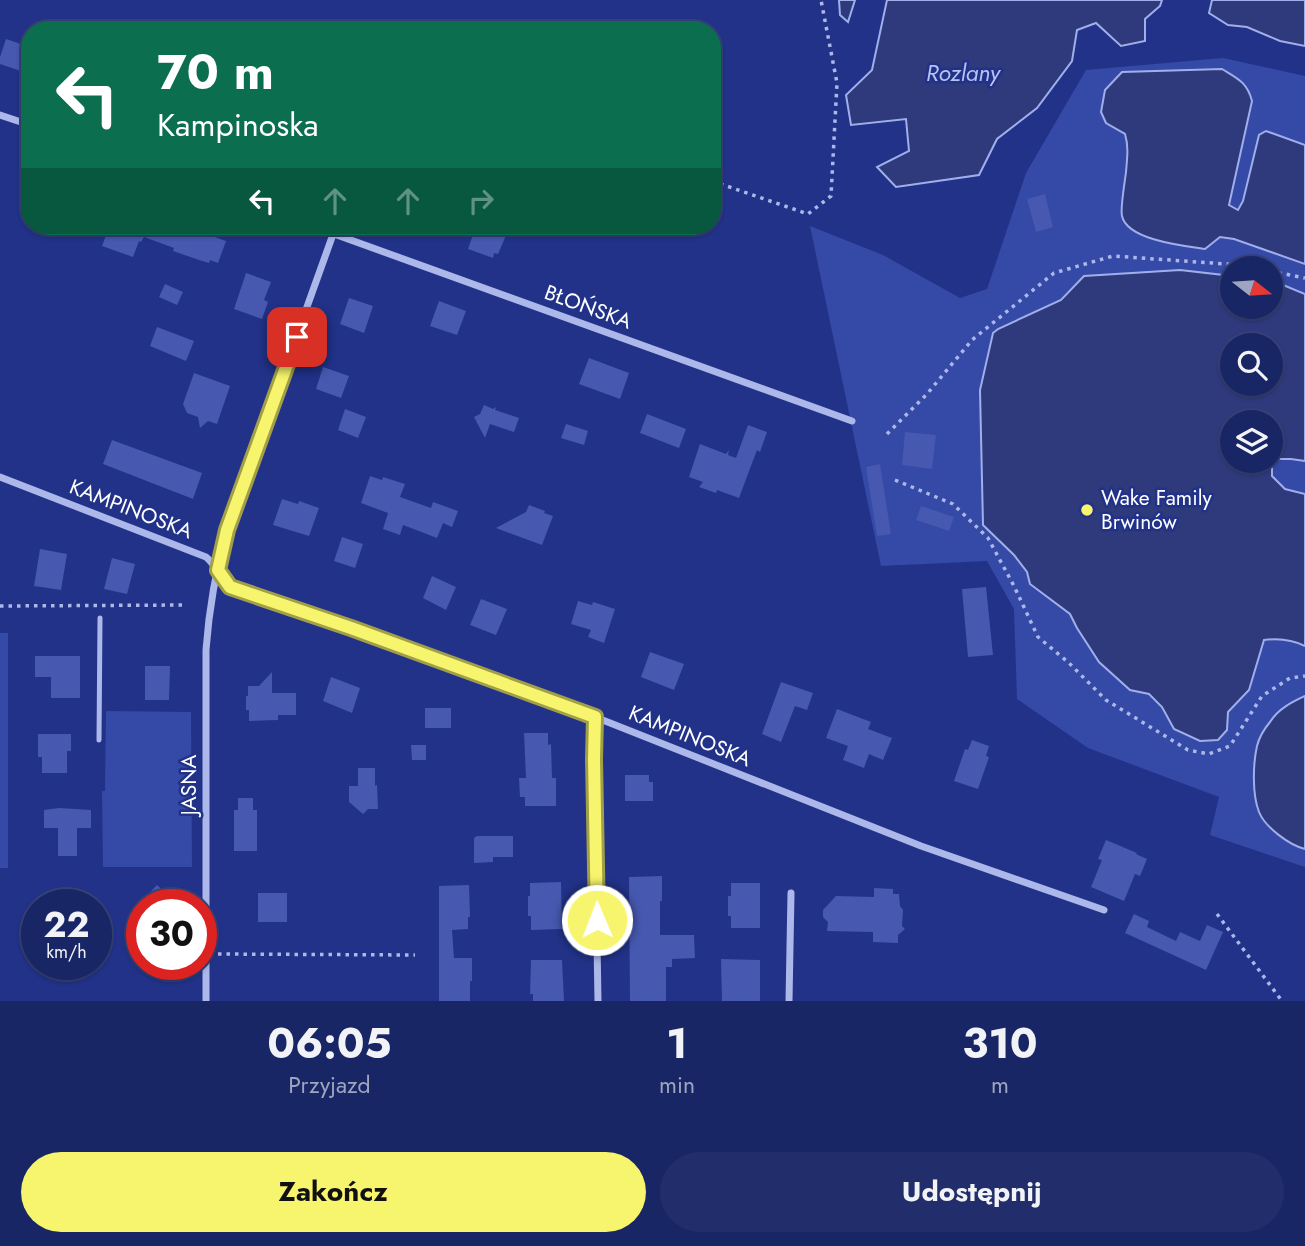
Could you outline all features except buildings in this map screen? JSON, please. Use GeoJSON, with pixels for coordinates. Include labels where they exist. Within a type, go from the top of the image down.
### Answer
{"type":"FeatureCollection","features":[{"type":"Feature","properties":{"kind":"street"},"geometry":{"type":"LineString","coordinates":[[0,115],[21,122]]}},
{"type":"Feature","properties":{"kind":"street","name":"JASNA"},"geometry":{"type":"LineString","coordinates":[[206,889],[208,619],[227,530],[333,235]]}},
{"type":"Feature","properties":{"kind":"street","name":"BŁOŃSKA"},"geometry":{"type":"LineString","coordinates":[[351,235],[852,421]]}},
{"type":"Feature","properties":{"kind":"street","name":"KAMPINOSKA"},"geometry":{"type":"LineString","coordinates":[[0,477],[206,557],[230,587],[595,717],[921,846],[1104,910]]}},
{"type":"Feature","properties":{"kind":"street"},"geometry":{"type":"LineString","coordinates":[[595,717],[598,1001]]}},
{"type":"Feature","properties":{"kind":"street"},"geometry":{"type":"LineString","coordinates":[[789,1001],[791,893]]}},
{"type":"Feature","properties":{"kind":"street","name":"JASNA"},"geometry":{"type":"LineString","coordinates":[[206,980],[206,1001]]}},
{"type":"Feature","properties":{"kind":"lane"},"geometry":{"type":"LineString","coordinates":[[99,740],[100,618]]}},
{"type":"Feature","properties":{"kind":"path"},"geometry":{"type":"LineString","coordinates":[[721,184],[808,214],[831,197],[837,83],[821,0]]}},
{"type":"Feature","properties":{"kind":"path"},"geometry":{"type":"LineString","coordinates":[[887,434],[927,394],[972,340],[1054,273],[1113,256],[1220,264]]}},
{"type":"Feature","properties":{"kind":"path"},"geometry":{"type":"LineString","coordinates":[[1283,274],[1305,278]]}},
{"type":"Feature","properties":{"kind":"path"},"geometry":{"type":"LineString","coordinates":[[895,480],[953,504],[988,538],[1038,637],[1107,700],[1188,750],[1209,754],[1230,746],[1262,696],[1290,678],[1305,676]]}},
{"type":"Feature","properties":{"kind":"path"},"geometry":{"type":"LineString","coordinates":[[0,606],[186,605]]}},
{"type":"Feature","properties":{"kind":"path"},"geometry":{"type":"LineString","coordinates":[[1217,914],[1282,1001]]}},
{"type":"Feature","properties":{"kind":"path"},"geometry":{"type":"LineString","coordinates":[[217,954],[415,956]]}},
{"type":"Feature","properties":{"kind":"shaded area","name":"Wake Family Brwinów"},"geometry":{"type":"Polygon","coordinates":[[[1223,58],[1305,76],[1305,867],[1210,835],[1219,797],[1088,748],[1017,699],[1014,609],[987,561],[881,566],[810,226],[883,255],[960,298],[987,289],[1026,173],[1086,70],[1223,58]]]}},
{"type":"Feature","properties":{"kind":"shaded area"},"geometry":{"type":"Polygon","coordinates":[[[0,633],[8,633],[8,868],[0,868],[0,633]]]}},
{"type":"Feature","properties":{"kind":"shaded area"},"geometry":{"type":"Polygon","coordinates":[[[106,711],[191,712],[192,867],[103,867],[102,791],[105,791],[106,711]]]}},
{"type":"Feature","properties":{"kind":"water"},"geometry":{"type":"Polygon","coordinates":[[[839,0],[855,0],[848,22],[840,15],[839,0]]]}},
{"type":"Feature","properties":{"kind":"water","name":"Rozlany"},"geometry":{"type":"Polygon","coordinates":[[[887,0],[1162,0],[1160,6],[1145,19],[1145,41],[1121,46],[1096,23],[1077,30],[1072,61],[1037,108],[997,139],[979,175],[896,187],[877,167],[909,151],[906,119],[851,125],[846,95],[872,70],[887,0]]]}},
{"type":"Feature","properties":{"kind":"water"},"geometry":{"type":"Polygon","coordinates":[[[1212,0],[1305,0],[1305,46],[1280,41],[1247,27],[1228,25],[1209,13],[1212,0]]]}},
{"type":"Feature","properties":{"kind":"water"},"geometry":{"type":"Polygon","coordinates":[[[1222,69],[1245,85],[1252,101],[1229,205],[1238,210],[1243,201],[1259,135],[1266,131],[1305,145],[1305,264],[1234,239],[1220,237],[1205,249],[1157,240],[1134,231],[1126,224],[1122,216],[1127,158],[1125,134],[1106,123],[1101,112],[1105,90],[1122,72],[1222,69]]]}},
{"type":"Feature","properties":{"kind":"water"},"geometry":{"type":"Polygon","coordinates":[[[1180,270],[1220,275],[1220,319],[1283,319],[1283,285],[1305,294],[1305,461],[1283,459],[1283,410],[1220,410],[1220,473],[1272,473],[1285,489],[1305,494],[1305,646],[1285,640],[1264,640],[1249,690],[1228,712],[1227,730],[1218,740],[1200,741],[1174,729],[1162,707],[1149,694],[1130,690],[1099,662],[1070,614],[1030,584],[1027,572],[1014,555],[983,525],[980,390],[993,333],[1061,300],[1084,276],[1180,270]]]}},
{"type":"Feature","properties":{"kind":"water"},"geometry":{"type":"Polygon","coordinates":[[[1305,696],[1305,849],[1292,844],[1266,824],[1257,805],[1254,779],[1257,746],[1264,730],[1281,710],[1305,696]]]}},
{"type":"Feature","properties":{"kind":"place","name":"Wake Family Brwinów"},"geometry":{"type":"Point","coordinates":[1087,510]}},
{"type":"Feature","properties":{"kind":"route"},"geometry":{"type":"LineString","coordinates":[[297,337],[227,530],[218,570],[230,587],[595,717],[597,920]]}}]}
